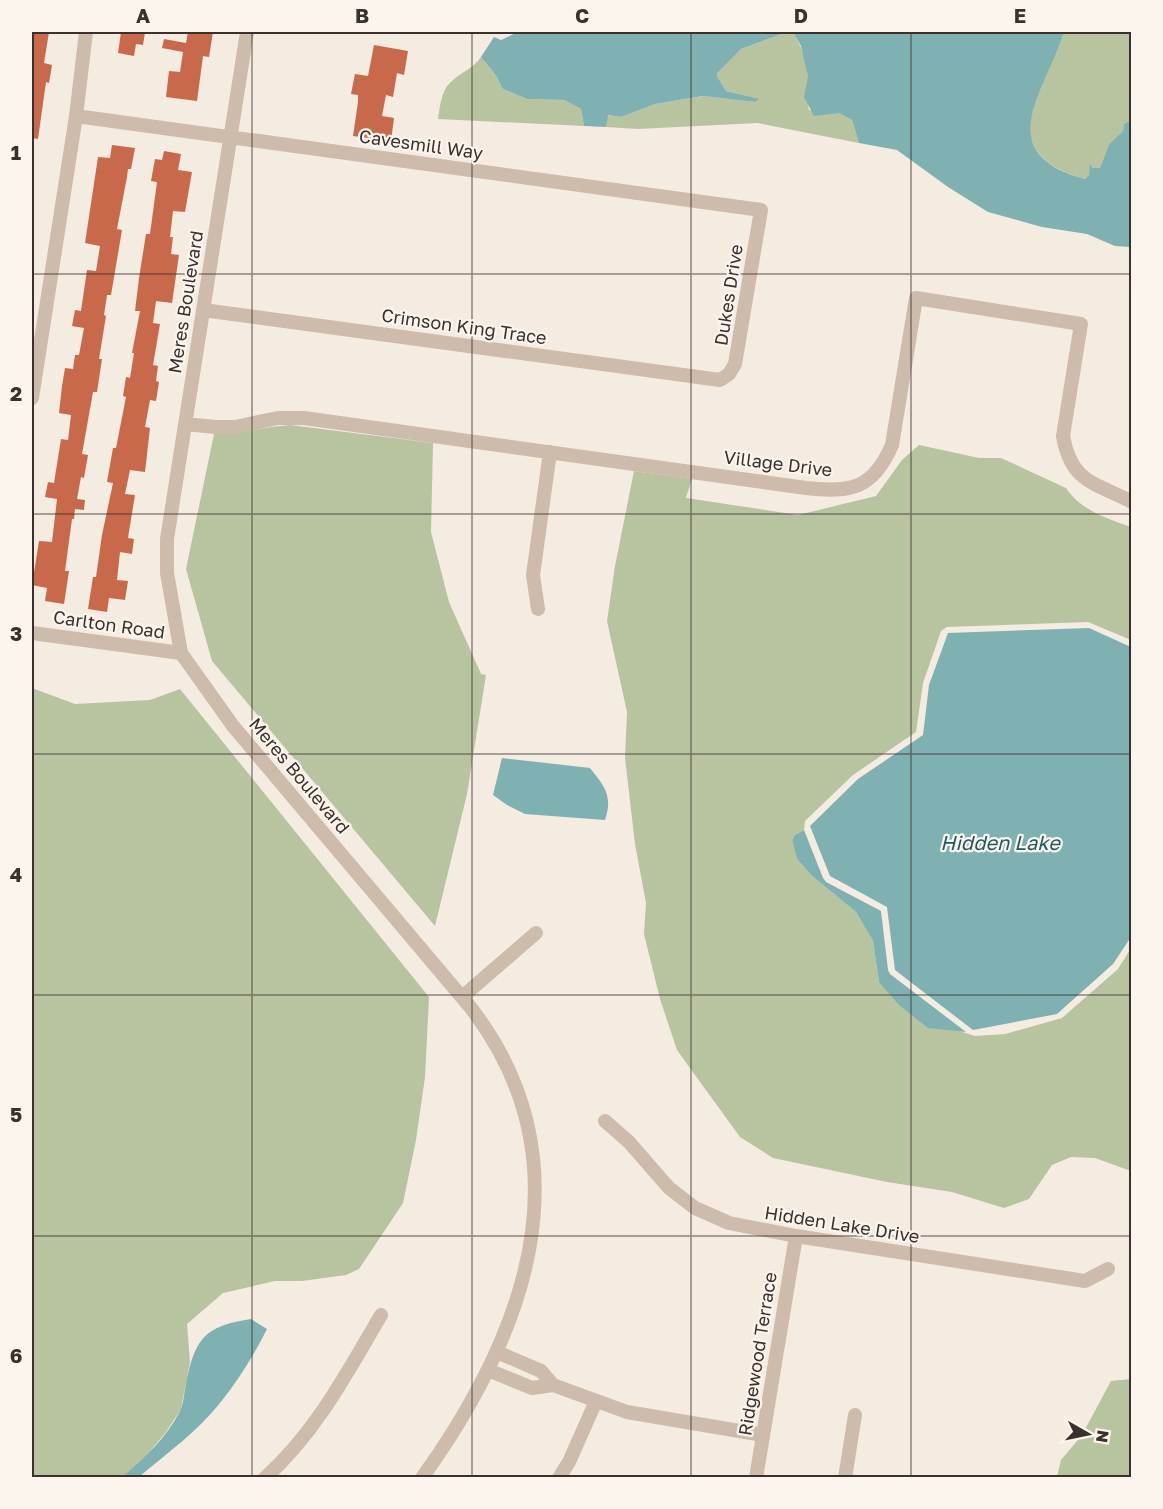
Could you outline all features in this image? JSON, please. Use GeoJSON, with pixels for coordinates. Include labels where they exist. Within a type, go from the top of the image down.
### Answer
{"type":"FeatureCollection","features":[{"type":"Feature","properties":{"kind":"street"},"geometry":{"type":"LineString","coordinates":[[32,398],[76,116],[86,32]]}},
{"type":"Feature","properties":{"kind":"street","name":"Meres Boulevard"},"geometry":{"type":"LineString","coordinates":[[247,32],[167,552],[168,582],[181,653],[233,726],[462,997],[487,1030],[507,1066],[524,1113],[533,1163],[535,1201],[529,1256],[518,1298],[488,1370],[461,1419],[422,1478]]}},
{"type":"Feature","properties":{"kind":"street","name":"Cavesmill Way"},"geometry":{"type":"LineString","coordinates":[[76,116],[761,210]]}},
{"type":"Feature","properties":{"kind":"street","name":"Dukes Drive"},"geometry":{"type":"LineString","coordinates":[[720,380],[729,374],[735,364],[761,210]]}},
{"type":"Feature","properties":{"kind":"street","name":"Village Drive"},"geometry":{"type":"LineString","coordinates":[[185,424],[235,427],[278,418],[304,418],[816,489],[839,489],[860,485],[867,481],[876,472],[892,445],[916,298],[1081,324],[1063,436],[1065,446],[1071,462],[1087,481],[1131,502]]}},
{"type":"Feature","properties":{"kind":"street","name":"Crimson King Trace"},"geometry":{"type":"LineString","coordinates":[[203,310],[720,380]]}},
{"type":"Feature","properties":{"kind":"street"},"geometry":{"type":"LineString","coordinates":[[538,609],[533,575],[550,452]]}},
{"type":"Feature","properties":{"kind":"street","name":"Carlton Road"},"geometry":{"type":"LineString","coordinates":[[32,633],[181,653]]}},
{"type":"Feature","properties":{"kind":"street"},"geometry":{"type":"LineString","coordinates":[[462,997],[536,933]]}},
{"type":"Feature","properties":{"kind":"street","name":"Hidden Lake Drive"},"geometry":{"type":"LineString","coordinates":[[605,1120],[629,1142],[669,1188],[695,1208],[729,1223],[796,1236],[1085,1281],[1108,1269]]}},
{"type":"Feature","properties":{"kind":"street","name":"Ridgewood Terrace"},"geometry":{"type":"LineString","coordinates":[[756,1478],[796,1236]]}},
{"type":"Feature","properties":{"kind":"street"},"geometry":{"type":"LineString","coordinates":[[265,1478],[305,1436],[333,1398],[381,1315]]}},
{"type":"Feature","properties":{"kind":"street"},"geometry":{"type":"LineString","coordinates":[[497,1352],[541,1371],[553,1385]]}},
{"type":"Feature","properties":{"kind":"street"},"geometry":{"type":"LineString","coordinates":[[488,1370],[532,1388],[553,1385],[639,1415],[763,1435]]}},
{"type":"Feature","properties":{"kind":"street"},"geometry":{"type":"LineString","coordinates":[[559,1478],[596,1401]]}},
{"type":"Feature","properties":{"kind":"street"},"geometry":{"type":"LineString","coordinates":[[845,1478],[855,1415]]}},
{"type":"Feature","properties":{"kind":"green space"},"geometry":{"type":"Polygon","coordinates":[[[787,32],[793,32],[805,59],[808,70],[809,110],[839,113],[852,120],[859,143],[757,123],[638,129],[606,127],[607,115],[621,117],[655,104],[704,96],[755,102],[746,96],[726,91],[717,72],[741,49],[787,32]]]}},
{"type":"Feature","properties":{"kind":"green space"},"geometry":{"type":"Polygon","coordinates":[[[1064,32],[1131,32],[1131,120],[1124,124],[1123,131],[1109,144],[1100,168],[1093,168],[1091,165],[1089,175],[1085,179],[1056,167],[1038,153],[1031,137],[1031,119],[1037,99],[1064,32]]]}},
{"type":"Feature","properties":{"kind":"green space"},"geometry":{"type":"Polygon","coordinates":[[[481,57],[495,74],[503,89],[527,99],[564,100],[581,109],[584,126],[438,119],[442,99],[448,85],[481,57]]]}},
{"type":"Feature","properties":{"kind":"green space"},"geometry":{"type":"Polygon","coordinates":[[[290,425],[433,443],[431,532],[449,602],[481,674],[486,675],[467,794],[435,926],[212,661],[186,569],[214,434],[290,425]]]}},
{"type":"Feature","properties":{"kind":"green space"},"geometry":{"type":"Polygon","coordinates":[[[919,445],[979,458],[1001,458],[1066,488],[1072,496],[1095,513],[1131,527],[1131,640],[1088,622],[947,627],[941,631],[923,683],[916,732],[853,775],[805,821],[804,830],[795,835],[792,840],[797,859],[812,876],[856,912],[873,941],[879,982],[959,1031],[975,1036],[1005,1034],[1062,1018],[1118,969],[1131,948],[1131,1171],[1095,1158],[1071,1157],[1052,1165],[1029,1199],[1004,1208],[952,1192],[887,1182],[773,1158],[740,1137],[677,1050],[660,999],[644,934],[646,903],[635,844],[625,758],[627,712],[607,621],[615,566],[634,471],[692,479],[686,498],[798,515],[876,496],[902,460],[919,445]]]}},
{"type":"Feature","properties":{"kind":"green space"},"geometry":{"type":"Polygon","coordinates":[[[32,688],[75,704],[150,700],[180,689],[429,997],[425,1077],[416,1140],[403,1203],[359,1269],[346,1275],[302,1281],[275,1281],[223,1293],[187,1324],[190,1362],[181,1409],[166,1432],[141,1462],[122,1477],[32,1478],[32,688]]]}},
{"type":"Feature","properties":{"kind":"green space"},"geometry":{"type":"Polygon","coordinates":[[[1131,1379],[1131,1477],[1057,1477],[1061,1460],[1082,1435],[1111,1381],[1131,1379]]]}},
{"type":"Feature","properties":{"kind":"water"},"geometry":{"type":"Polygon","coordinates":[[[518,32],[787,32],[741,49],[717,73],[726,91],[759,99],[755,102],[703,96],[655,104],[621,117],[608,115],[606,127],[584,126],[581,109],[564,100],[527,99],[503,89],[495,74],[481,57],[494,37],[501,40],[518,32]]]}},
{"type":"Feature","properties":{"kind":"water"},"geometry":{"type":"Polygon","coordinates":[[[793,32],[1064,32],[1037,98],[1031,119],[1031,137],[1039,154],[1056,168],[1085,179],[1089,175],[1090,164],[1093,168],[1100,168],[1109,144],[1123,131],[1124,124],[1131,120],[1131,247],[1115,246],[1087,234],[1042,227],[988,212],[948,187],[897,150],[859,143],[852,120],[839,113],[814,116],[804,97],[808,76],[801,46],[793,32]]]}},
{"type":"Feature","properties":{"kind":"water","name":"Hidden Lake"},"geometry":{"type":"Polygon","coordinates":[[[1089,628],[1131,647],[1131,937],[1113,964],[1057,1014],[973,1030],[895,970],[887,907],[830,876],[810,826],[858,779],[923,735],[929,685],[948,633],[1089,628]]]}},
{"type":"Feature","properties":{"kind":"water"},"geometry":{"type":"Polygon","coordinates":[[[502,758],[590,768],[600,781],[608,798],[605,820],[525,814],[507,805],[493,795],[502,758]]]}},
{"type":"Feature","properties":{"kind":"water"},"geometry":{"type":"Polygon","coordinates":[[[804,830],[826,882],[881,911],[890,974],[966,1032],[928,1028],[899,1005],[879,982],[873,941],[856,912],[812,876],[797,859],[792,840],[795,835],[804,830]]]}},
{"type":"Feature","properties":{"kind":"water"},"geometry":{"type":"Polygon","coordinates":[[[251,1319],[267,1329],[246,1367],[220,1403],[192,1433],[139,1477],[122,1477],[139,1463],[175,1421],[182,1405],[193,1356],[204,1337],[222,1326],[251,1319]]]}},
{"type":"Feature","properties":{"kind":"building"},"geometry":{"type":"Polygon","coordinates":[[[32,32],[49,32],[44,63],[52,65],[49,83],[46,82],[38,139],[32,138],[32,32]]]}},
{"type":"Feature","properties":{"kind":"building"},"geometry":{"type":"Polygon","coordinates":[[[121,32],[145,32],[143,45],[136,44],[134,56],[118,53],[121,32]]]}},
{"type":"Feature","properties":{"kind":"building"},"geometry":{"type":"Polygon","coordinates":[[[188,32],[213,32],[209,57],[203,56],[197,101],[166,97],[169,71],[180,72],[183,52],[162,48],[164,39],[186,43],[188,32]]]}},
{"type":"Feature","properties":{"kind":"building"},"geometry":{"type":"Polygon","coordinates":[[[374,45],[408,51],[404,75],[397,73],[393,97],[386,95],[382,116],[394,118],[391,141],[353,136],[358,102],[358,95],[351,94],[355,74],[368,76],[374,45]]]}},
{"type":"Feature","properties":{"kind":"building"},"geometry":{"type":"Polygon","coordinates":[[[112,145],[135,148],[131,169],[128,169],[117,229],[122,230],[111,295],[107,295],[97,392],[93,392],[82,454],[88,455],[77,499],[85,500],[84,510],[75,509],[74,519],[72,519],[65,571],[69,571],[64,604],[45,601],[47,588],[32,585],[39,541],[52,542],[57,499],[45,497],[48,482],[54,483],[61,439],[68,440],[71,415],[59,413],[62,386],[65,368],[73,369],[75,355],[79,355],[84,328],[72,326],[75,310],[81,311],[87,270],[96,271],[100,246],[85,243],[98,157],[110,158],[112,145]]]}},
{"type":"Feature","properties":{"kind":"building"},"geometry":{"type":"Polygon","coordinates":[[[164,151],[181,154],[178,170],[192,172],[185,212],[173,211],[171,254],[179,255],[172,303],[156,301],[153,323],[160,324],[153,365],[158,366],[156,381],[159,382],[156,401],[150,400],[145,427],[150,428],[145,472],[130,470],[125,494],[135,495],[128,538],[134,539],[132,554],[120,552],[117,580],[128,581],[125,600],[109,598],[107,612],[88,609],[113,483],[107,482],[113,448],[116,448],[126,397],[123,396],[126,377],[130,378],[134,353],[132,353],[140,311],[135,311],[139,278],[146,234],[150,234],[157,182],[151,181],[155,159],[162,160],[164,151]]]}}]}
